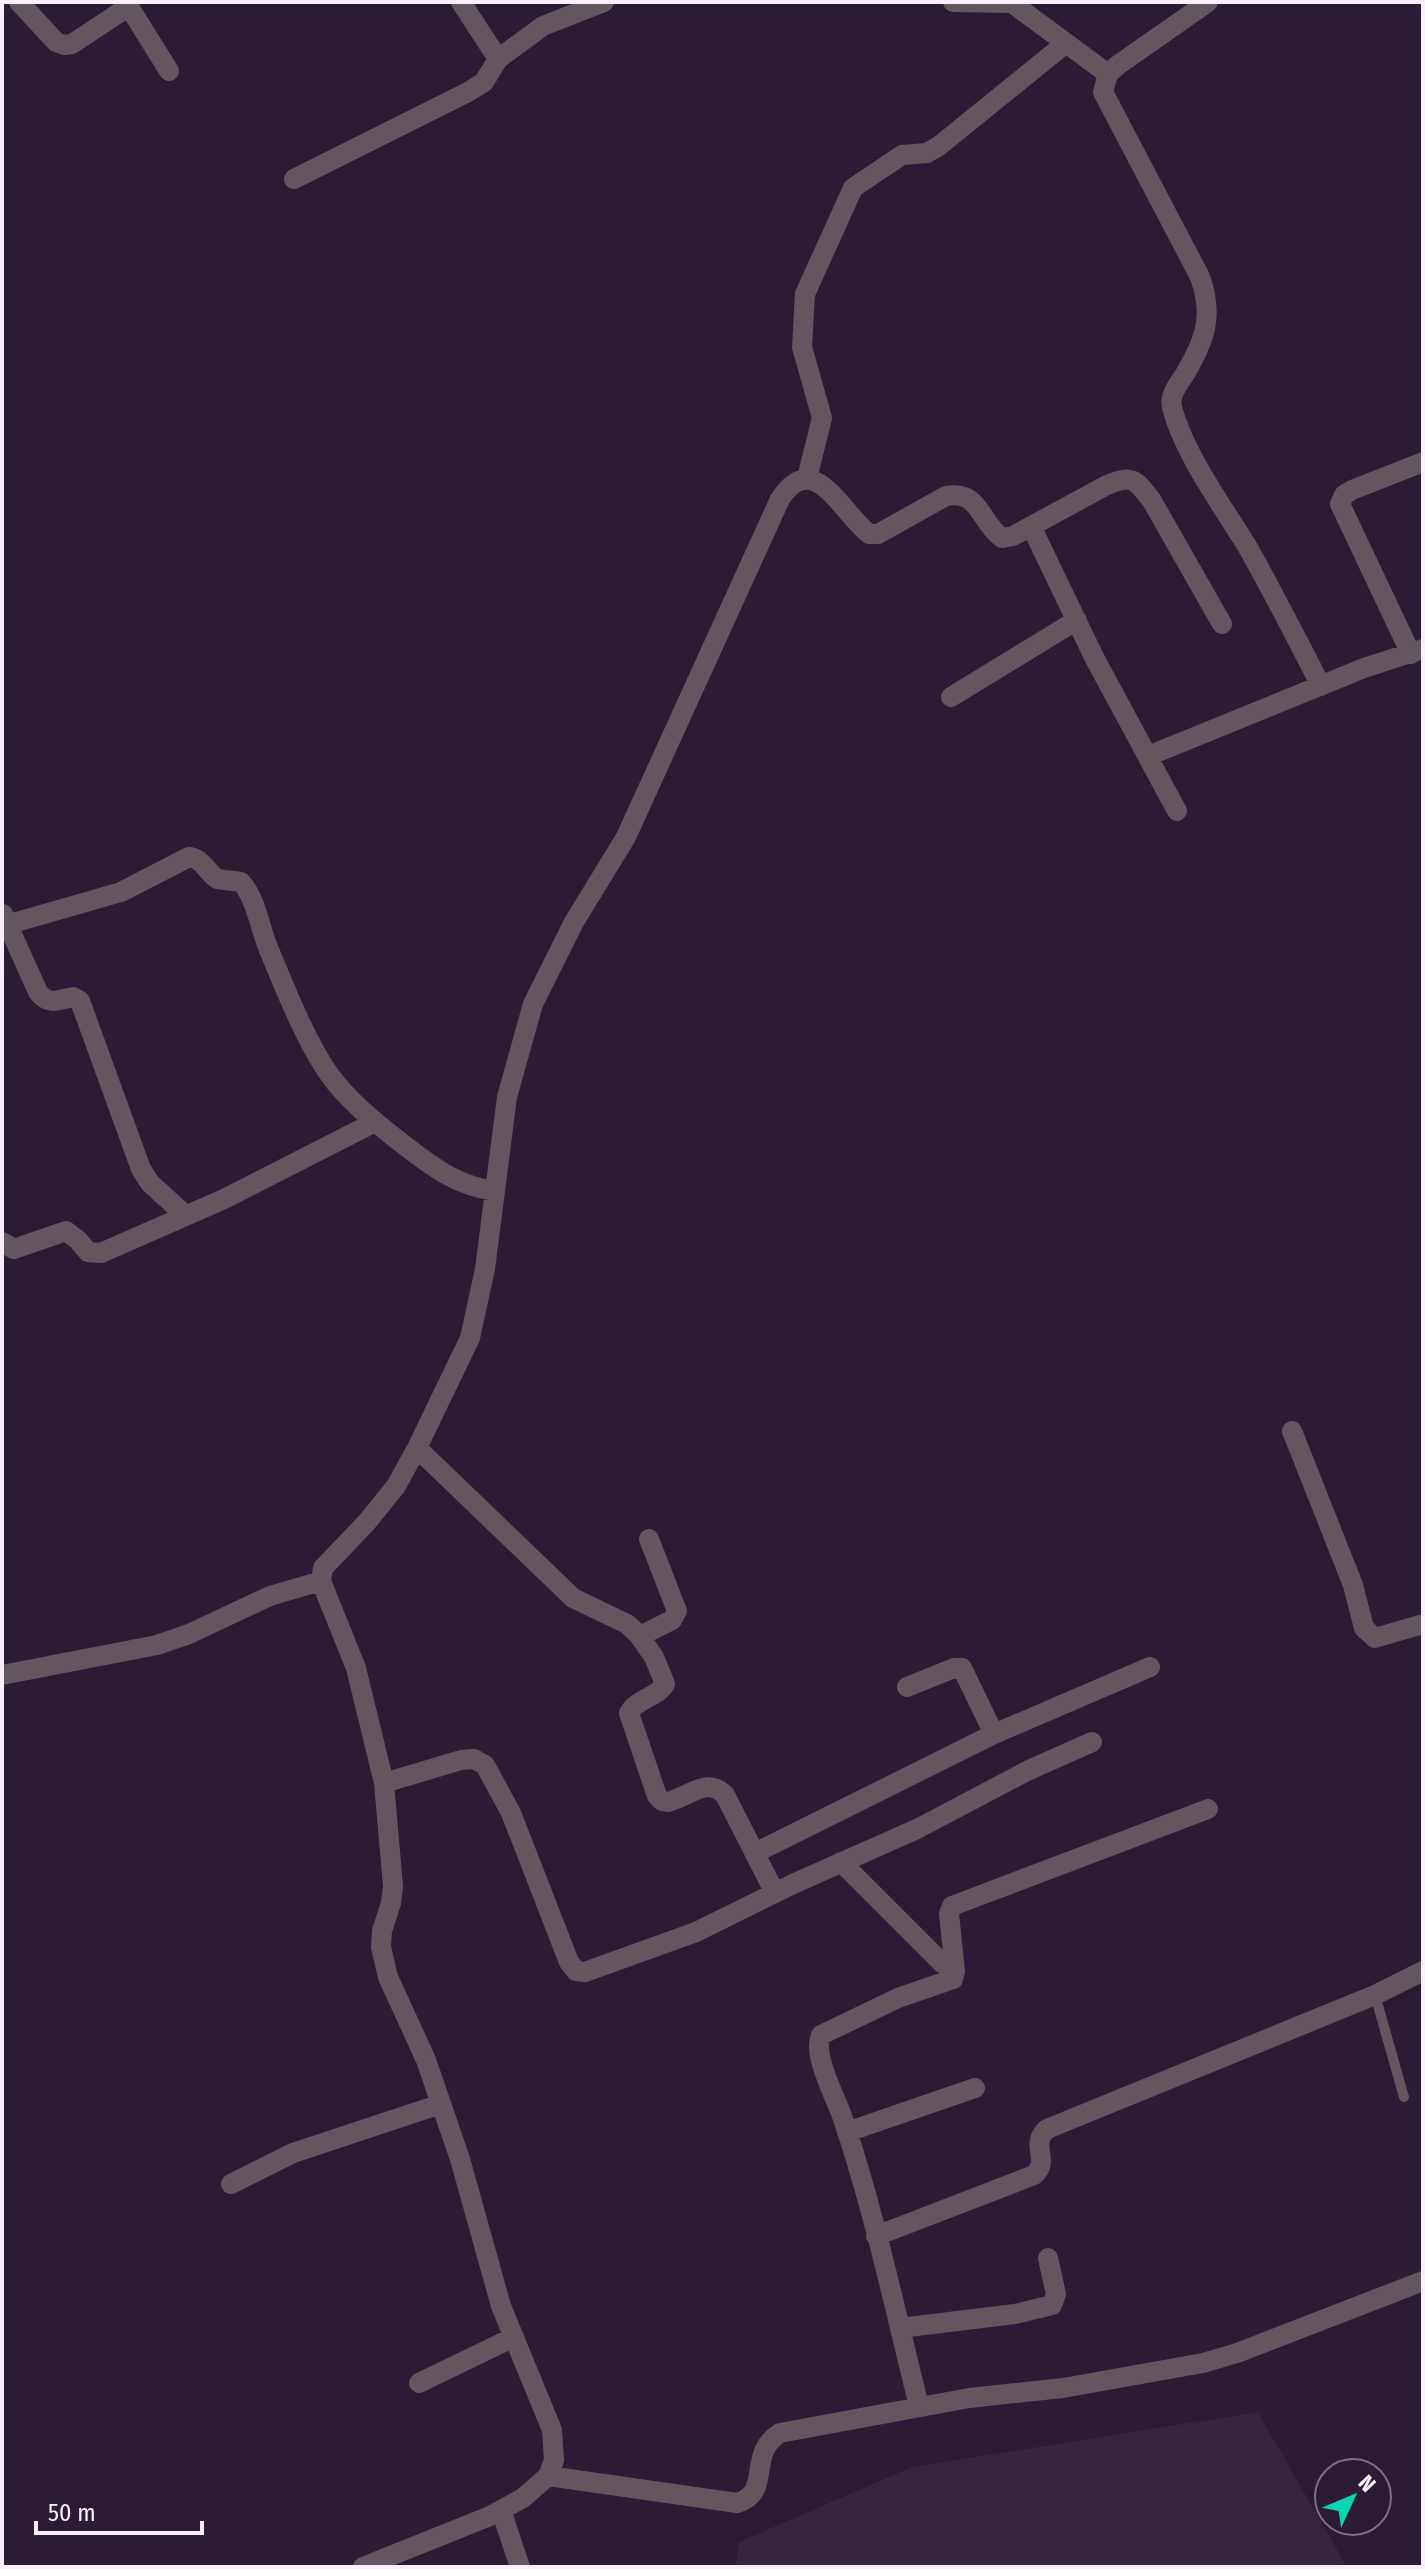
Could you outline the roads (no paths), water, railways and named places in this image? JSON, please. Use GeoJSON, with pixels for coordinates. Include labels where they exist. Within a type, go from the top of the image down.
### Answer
{"type":"FeatureCollection","features":[{"type":"Feature","properties":{"kind":"street"},"geometry":{"type":"LineString","coordinates":[[19,2],[56,42],[64,45],[72,44],[127,5],[169,71]]}},
{"type":"Feature","properties":{"kind":"street"},"geometry":{"type":"LineString","coordinates":[[461,2],[498,59]]}},
{"type":"Feature","properties":{"kind":"street"},"geometry":{"type":"LineString","coordinates":[[294,179],[468,92],[484,82],[498,59],[543,26],[604,2]]}},
{"type":"Feature","properties":{"kind":"street"},"geometry":{"type":"LineString","coordinates":[[953,2],[1012,3],[1108,74]]}},
{"type":"Feature","properties":{"kind":"street"},"geometry":{"type":"LineString","coordinates":[[1208,2],[1108,74],[1103,92],[1207,295],[1206,329],[1174,390],[1171,404],[1176,420],[1188,448],[1253,558],[1321,686]]}},
{"type":"Feature","properties":{"kind":"street"},"geometry":{"type":"LineString","coordinates":[[807,478],[822,418],[802,347],[805,294],[853,188],[902,155],[927,153],[939,146],[1066,43]]}},
{"type":"Feature","properties":{"kind":"street"},"geometry":{"type":"LineString","coordinates":[[1148,756],[1364,668],[1417,651],[1340,504],[1344,495],[1352,490],[1423,462]]}},
{"type":"Feature","properties":{"kind":"street"},"geometry":{"type":"LineString","coordinates":[[363,2567],[523,2498],[548,2476],[554,2460],[552,2430],[512,2338],[460,2159],[426,2060],[388,1977],[381,1947],[393,1886],[384,1783],[356,1668],[321,1581],[323,1568],[396,1486],[470,1338],[485,1269],[507,1097],[533,1004],[574,922],[626,837],[780,499],[789,485],[798,479],[807,478],[822,484],[869,534],[878,534],[946,496],[959,494],[970,498],[992,531],[1002,538],[1013,536],[1107,485],[1131,479],[1140,484],[1152,501],[1222,624]]}},
{"type":"Feature","properties":{"kind":"street"},"geometry":{"type":"LineString","coordinates":[[1031,526],[1094,657],[1177,811]]}},
{"type":"Feature","properties":{"kind":"street"},"geometry":{"type":"LineString","coordinates":[[951,697],[1077,620]]}},
{"type":"Feature","properties":{"kind":"street"},"geometry":{"type":"LineString","coordinates":[[185,1215],[150,1183],[141,1169],[80,1001],[73,997],[52,1003],[45,1000],[38,992],[4,919],[121,892],[189,857],[197,858],[217,879],[241,882],[245,886],[267,947],[317,1054],[333,1080],[375,1122],[451,1178],[466,1186],[494,1191]]}},
{"type":"Feature","properties":{"kind":"street"},"geometry":{"type":"LineString","coordinates":[[2,1242],[14,1249],[66,1231],[88,1252],[95,1254],[224,1199],[375,1122]]}},
{"type":"Feature","properties":{"kind":"street"},"geometry":{"type":"LineString","coordinates":[[1292,1431],[1353,1585],[1364,1628],[1375,1638],[1423,1624]]}},
{"type":"Feature","properties":{"kind":"street"},"geometry":{"type":"LineString","coordinates":[[417,1448],[573,1598],[627,1624],[640,1636],[654,1657],[665,1684],[663,1689],[637,1704],[629,1713],[657,1796],[668,1802],[707,1786],[719,1789],[725,1795],[775,1893]]}},
{"type":"Feature","properties":{"kind":"street"},"geometry":{"type":"LineString","coordinates":[[640,1636],[672,1620],[677,1611],[649,1539]]}},
{"type":"Feature","properties":{"kind":"street"},"geometry":{"type":"LineString","coordinates":[[2,1675],[157,1645],[189,1634],[270,1596],[321,1581]]}},
{"type":"Feature","properties":{"kind":"street"},"geometry":{"type":"LineString","coordinates":[[755,1853],[994,1734],[1150,1667]]}},
{"type":"Feature","properties":{"kind":"street"},"geometry":{"type":"LineString","coordinates":[[907,1687],[954,1668],[962,1668],[994,1734]]}},
{"type":"Feature","properties":{"kind":"street"},"geometry":{"type":"LineString","coordinates":[[384,1783],[461,1760],[474,1759],[485,1765],[511,1813],[569,1962],[576,1971],[594,1970],[696,1932],[917,1829],[1029,1770],[1092,1742]]}},
{"type":"Feature","properties":{"kind":"street"},"geometry":{"type":"LineString","coordinates":[[919,2406],[847,2132],[817,2043],[829,2029],[955,1976],[949,1914],[952,1906],[1208,1809]]}},
{"type":"Feature","properties":{"kind":"street"},"geometry":{"type":"LineString","coordinates":[[841,1862],[942,1963],[955,1971]]}},
{"type":"Feature","properties":{"kind":"street"},"geometry":{"type":"LineString","coordinates":[[876,2236],[1034,2175],[1040,2171],[1042,2163],[1038,2145],[1040,2135],[1047,2129],[1375,1995],[1423,1971]]}},
{"type":"Feature","properties":{"kind":"street"},"geometry":{"type":"LineString","coordinates":[[847,2132],[975,2088]]}},
{"type":"Feature","properties":{"kind":"street"},"geometry":{"type":"LineString","coordinates":[[231,2184],[293,2153],[441,2104]]}},
{"type":"Feature","properties":{"kind":"street"},"geometry":{"type":"LineString","coordinates":[[900,2328],[1015,2314],[1052,2305],[1056,2294],[1048,2258]]}},
{"type":"Feature","properties":{"kind":"street"},"geometry":{"type":"LineString","coordinates":[[548,2476],[737,2503],[747,2500],[753,2493],[758,2482],[762,2450],[769,2440],[780,2433],[919,2406],[1017,2391],[1063,2388],[1203,2363],[1423,2281]]}},
{"type":"Feature","properties":{"kind":"street"},"geometry":{"type":"LineString","coordinates":[[419,2383],[512,2338]]}},
{"type":"Feature","properties":{"kind":"street"},"geometry":{"type":"LineString","coordinates":[[501,2510],[520,2567]]}},
{"type":"Feature","properties":{"kind":"lane"},"geometry":{"type":"LineString","coordinates":[[1375,1995],[1404,2097]]}}]}
